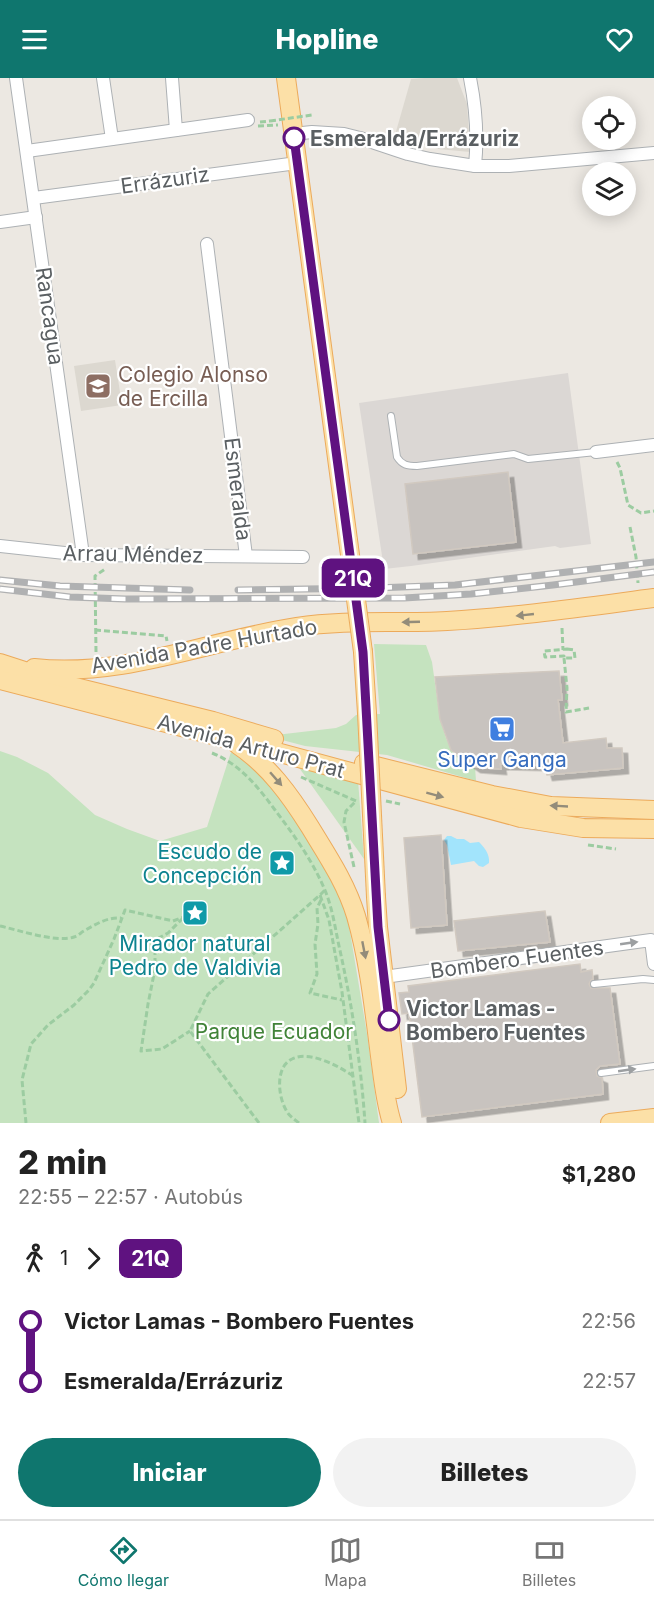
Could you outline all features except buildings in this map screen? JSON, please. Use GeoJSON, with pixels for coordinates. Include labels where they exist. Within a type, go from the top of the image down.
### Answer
{"type":"FeatureCollection","features":[{"type":"Feature","properties":{"kind":"main road"},"geometry":{"type":"LineString","coordinates":[[287,87],[363,652],[376,897],[400,1123]]}},
{"type":"Feature","properties":{"kind":"main road","name":"Avenida Padre Hurtado"},"geometry":{"type":"LineString","coordinates":[[2,669],[99,667],[144,661],[299,626],[469,620],[534,614],[646,593]]}},
{"type":"Feature","properties":{"kind":"main road"},"geometry":{"type":"LineString","coordinates":[[2,669],[80,688],[228,732],[281,785],[319,842],[347,891],[356,916],[365,957],[386,1099],[392,1123]]}},
{"type":"Feature","properties":{"kind":"main road","name":"Avenida Arturo Prat"},"geometry":{"type":"LineString","coordinates":[[2,669],[95,705],[228,732],[510,799],[551,806],[654,810]]}},
{"type":"Feature","properties":{"kind":"main road","name":"Avenida Arturo Prat"},"geometry":{"type":"LineString","coordinates":[[228,732],[521,818],[583,828],[654,829]]}},
{"type":"Feature","properties":{"kind":"main road"},"geometry":{"type":"LineString","coordinates":[[610,1123],[654,1118]]}},
{"type":"Feature","properties":{"kind":"street","name":"Rancagua"},"geometry":{"type":"LineString","coordinates":[[16,78],[83,555]]}},
{"type":"Feature","properties":{"kind":"street"},"geometry":{"type":"LineString","coordinates":[[103,78],[111,139]]}},
{"type":"Feature","properties":{"kind":"street"},"geometry":{"type":"LineString","coordinates":[[172,78],[176,130]]}},
{"type":"Feature","properties":{"kind":"street"},"geometry":{"type":"LineString","coordinates":[[281,78],[287,87]]}},
{"type":"Feature","properties":{"kind":"street"},"geometry":{"type":"LineString","coordinates":[[470,78],[476,112],[475,166]]}},
{"type":"Feature","properties":{"kind":"street"},"geometry":{"type":"LineString","coordinates":[[27,151],[248,120]]}},
{"type":"Feature","properties":{"kind":"street"},"geometry":{"type":"LineString","coordinates":[[293,134],[312,132],[344,134],[430,159],[475,166],[509,166],[654,153]]}},
{"type":"Feature","properties":{"kind":"street","name":"Errázuriz"},"geometry":{"type":"LineString","coordinates":[[34,198],[297,163]]}},
{"type":"Feature","properties":{"kind":"street"},"geometry":{"type":"LineString","coordinates":[[0,222],[36,217]]}},
{"type":"Feature","properties":{"kind":"street","name":"Esmeralda"},"geometry":{"type":"LineString","coordinates":[[207,244],[246,556]]}},
{"type":"Feature","properties":{"kind":"street"},"geometry":{"type":"LineString","coordinates":[[596,452],[654,445]]}},
{"type":"Feature","properties":{"kind":"street","name":"Arrau Méndez"},"geometry":{"type":"LineString","coordinates":[[0,546],[83,555],[303,557]]}},
{"type":"Feature","properties":{"kind":"street","name":"Bombero Fuentes"},"geometry":{"type":"LineString","coordinates":[[384,977],[651,940],[654,964]]}},
{"type":"Feature","properties":{"kind":"lane"},"geometry":{"type":"LineString","coordinates":[[391,416],[397,457],[400,463],[407,466],[514,454],[528,459],[596,452]]}},
{"type":"Feature","properties":{"kind":"lane"},"geometry":{"type":"LineString","coordinates":[[594,984],[654,980]]}},
{"type":"Feature","properties":{"kind":"lane"},"geometry":{"type":"LineString","coordinates":[[601,1073],[654,1066]]}},
{"type":"Feature","properties":{"kind":"path"},"geometry":{"type":"LineString","coordinates":[[275,125],[258,127],[258,122],[312,115]]}},
{"type":"Feature","properties":{"kind":"path"},"geometry":{"type":"LineString","coordinates":[[612,450],[620,468],[628,505],[641,513],[654,511]]}},
{"type":"Feature","properties":{"kind":"path"},"geometry":{"type":"LineString","coordinates":[[630,527],[646,593]]}},
{"type":"Feature","properties":{"kind":"path"},"geometry":{"type":"LineString","coordinates":[[96,653],[95,576],[105,569]]}},
{"type":"Feature","properties":{"kind":"path"},"geometry":{"type":"LineString","coordinates":[[562,628],[563,650]]}},
{"type":"Feature","properties":{"kind":"path"},"geometry":{"type":"LineString","coordinates":[[95,630],[166,636],[168,642]]}},
{"type":"Feature","properties":{"kind":"path"},"geometry":{"type":"LineString","coordinates":[[574,650],[575,658],[564,658],[564,656],[545,657],[544,651],[574,650]]}},
{"type":"Feature","properties":{"kind":"path"},"geometry":{"type":"LineString","coordinates":[[564,658],[567,688],[566,712],[589,708]]}},
{"type":"Feature","properties":{"kind":"path"},"geometry":{"type":"LineString","coordinates":[[213,753],[238,768],[260,790],[300,844],[325,889],[344,966],[363,1092],[365,1123]]}},
{"type":"Feature","properties":{"kind":"path"},"geometry":{"type":"LineString","coordinates":[[325,889],[317,908],[318,924],[315,944],[317,974],[310,993],[343,1000]]}},
{"type":"Feature","properties":{"kind":"path"},"geometry":{"type":"LineString","coordinates":[[321,897],[329,920],[343,1000],[359,1123]]}},
{"type":"Feature","properties":{"kind":"path"},"geometry":{"type":"LineString","coordinates":[[184,917],[168,933],[155,940],[155,969],[141,1051],[162,1049],[190,1031],[208,994],[321,897]]}},
{"type":"Feature","properties":{"kind":"path"},"geometry":{"type":"LineString","coordinates":[[26,1123],[22,1080],[31,1044],[48,1025],[89,990],[125,910],[173,921],[195,913]]}},
{"type":"Feature","properties":{"kind":"path"},"geometry":{"type":"LineString","coordinates":[[0,926],[36,935],[74,938],[99,922],[122,918]]}},
{"type":"Feature","properties":{"kind":"path"},"geometry":{"type":"LineString","coordinates":[[190,1031],[259,1123]]}},
{"type":"Feature","properties":{"kind":"path"},"geometry":{"type":"LineString","coordinates":[[299,1123],[290,1117],[283,1103],[280,1076],[287,1062],[300,1057],[315,1058],[340,1067],[353,1076]]}},
{"type":"Feature","properties":{"kind":"shaded area"},"geometry":{"type":"Polygon","coordinates":[[[457,78],[467,104],[470,152],[438,149],[395,135],[411,79],[457,78]]]}},
{"type":"Feature","properties":{"kind":"shaded area","name":"Colegio Alonso de Ercilla"},"geometry":{"type":"Polygon","coordinates":[[[115,360],[122,405],[81,411],[74,366],[115,360]]]}},
{"type":"Feature","properties":{"kind":"shaded area"},"geometry":{"type":"Polygon","coordinates":[[[568,373],[591,544],[560,548],[555,546],[384,569],[359,403],[568,373]]]}},
{"type":"Feature","properties":{"kind":"green space"},"geometry":{"type":"Polygon","coordinates":[[[374,644],[426,645],[432,662],[440,719],[446,738],[451,750],[475,767],[476,781],[387,755],[305,746],[267,736],[336,728],[346,724],[356,715],[380,714],[374,644]]]}},
{"type":"Feature","properties":{"kind":"green space","name":"Parque Ecuador"},"geometry":{"type":"Polygon","coordinates":[[[0,751],[48,773],[95,815],[160,841],[207,827],[231,752],[257,771],[277,790],[320,852],[347,914],[379,1123],[0,1123],[0,751]]]}},
{"type":"Feature","properties":{"kind":"green space"},"geometry":{"type":"Polygon","coordinates":[[[295,762],[358,780],[364,859],[295,762]]]}},
{"type":"Feature","properties":{"kind":"water"},"geometry":{"type":"Polygon","coordinates":[[[447,836],[464,839],[470,843],[479,842],[488,854],[489,863],[483,867],[474,861],[451,865],[444,840],[447,836]]]}},
{"type":"Feature","properties":{"kind":"railway"},"geometry":{"type":"LineString","coordinates":[[238,590],[455,585],[654,562]]}},
{"type":"Feature","properties":{"kind":"railway"},"geometry":{"type":"LineString","coordinates":[[0,589],[70,597],[125,599],[404,598],[471,594],[654,572]]}},
{"type":"Feature","properties":{"kind":"railway"},"geometry":{"type":"LineString","coordinates":[[0,580],[60,586],[190,590]]}},
{"type":"Feature","properties":{"kind":"bus line","name":"21Q"},"geometry":{"type":"LineString","coordinates":[[294,138],[363,652],[378,927],[389,1020]]}},
{"type":"Feature","properties":{"kind":"place","name":"Esmeralda/Errázuriz"},"geometry":{"type":"Point","coordinates":[294,138]}},
{"type":"Feature","properties":{"kind":"place","name":"Colegio Alonso de Ercilla"},"geometry":{"type":"Point","coordinates":[98,386]}},
{"type":"Feature","properties":{"kind":"place","name":"Super Ganga"},"geometry":{"type":"Point","coordinates":[502,729]}},
{"type":"Feature","properties":{"kind":"place","name":"Escudo de Concepción"},"geometry":{"type":"Point","coordinates":[282,863]}},
{"type":"Feature","properties":{"kind":"place","name":"Mirador natural Pedro de Valdivia"},"geometry":{"type":"Point","coordinates":[195,913]}},
{"type":"Feature","properties":{"kind":"place","name":"Victor Lamas - Bombero Fuentes"},"geometry":{"type":"Point","coordinates":[389,1020]}}]}
